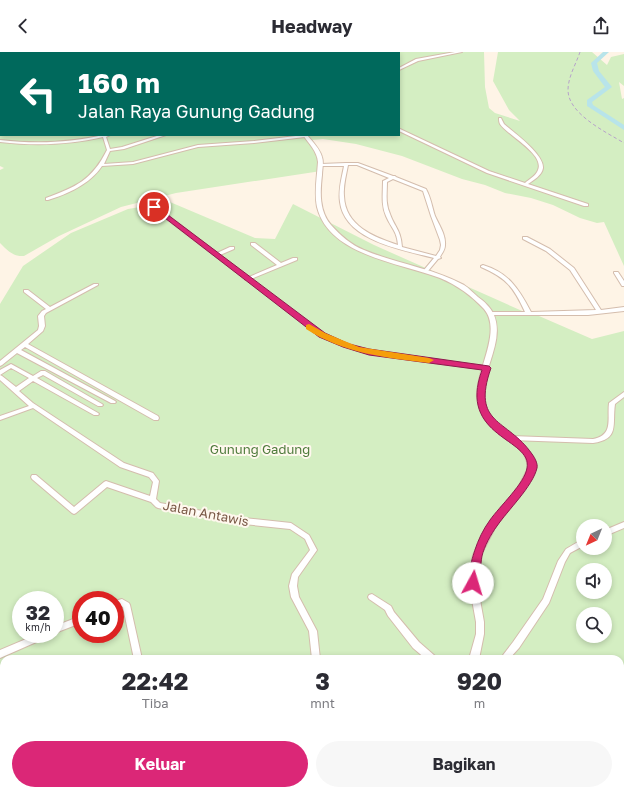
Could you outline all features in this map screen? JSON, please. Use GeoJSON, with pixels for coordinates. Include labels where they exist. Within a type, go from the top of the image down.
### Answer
{"type":"FeatureCollection","features":[{"type":"Feature","properties":{"kind":"street"},"geometry":{"type":"LineString","coordinates":[[400,68],[416,60],[460,52]]}},
{"type":"Feature","properties":{"kind":"street"},"geometry":{"type":"LineString","coordinates":[[500,119],[502,124],[532,150],[540,161],[540,172],[526,184]]}},
{"type":"Feature","properties":{"kind":"street"},"geometry":{"type":"LineString","coordinates":[[400,130],[488,172],[586,205]]}},
{"type":"Feature","properties":{"kind":"street"},"geometry":{"type":"LineString","coordinates":[[0,141],[32,144],[55,144],[106,136],[109,150],[103,165],[83,184],[48,199]]}},
{"type":"Feature","properties":{"kind":"street"},"geometry":{"type":"LineString","coordinates":[[109,150],[123,148],[161,136]]}},
{"type":"Feature","properties":{"kind":"street"},"geometry":{"type":"LineString","coordinates":[[103,165],[133,163],[198,146],[254,142],[298,136]]}},
{"type":"Feature","properties":{"kind":"street"},"geometry":{"type":"LineString","coordinates":[[306,136],[318,152],[321,165],[318,180],[319,204],[322,216],[336,234],[357,248],[371,255],[426,270],[461,286],[471,293],[491,314],[494,326],[493,345],[482,380],[480,401],[484,414],[491,422],[529,455],[532,468],[522,488],[492,524],[477,555],[473,583],[480,622],[480,634],[475,655]]}},
{"type":"Feature","properties":{"kind":"street"},"geometry":{"type":"LineString","coordinates":[[346,164],[342,201],[348,218],[369,235],[400,247],[439,258]]}},
{"type":"Feature","properties":{"kind":"street"},"geometry":{"type":"LineString","coordinates":[[321,165],[361,165],[419,186],[426,191],[431,211],[443,237],[439,258],[426,270]]}},
{"type":"Feature","properties":{"kind":"street"},"geometry":{"type":"LineString","coordinates":[[395,177],[386,180],[385,204],[388,214],[400,236],[400,247]]}},
{"type":"Feature","properties":{"kind":"street"},"geometry":{"type":"LineString","coordinates":[[154,207],[311,329],[346,346],[395,356],[486,368]]}},
{"type":"Feature","properties":{"kind":"street"},"geometry":{"type":"LineString","coordinates":[[525,238],[552,253],[572,269],[600,312]]}},
{"type":"Feature","properties":{"kind":"street"},"geometry":{"type":"LineString","coordinates":[[253,244],[281,265]]}},
{"type":"Feature","properties":{"kind":"street"},"geometry":{"type":"LineString","coordinates":[[216,255],[232,248]]}},
{"type":"Feature","properties":{"kind":"street"},"geometry":{"type":"LineString","coordinates":[[247,279],[295,259]]}},
{"type":"Feature","properties":{"kind":"street"},"geometry":{"type":"LineString","coordinates":[[483,266],[500,274],[511,282],[529,314]]}},
{"type":"Feature","properties":{"kind":"street"},"geometry":{"type":"LineString","coordinates":[[616,273],[624,285]]}},
{"type":"Feature","properties":{"kind":"street"},"geometry":{"type":"LineString","coordinates":[[0,364],[40,331],[42,326],[42,314],[96,285]]}},
{"type":"Feature","properties":{"kind":"street"},"geometry":{"type":"LineString","coordinates":[[26,291],[50,309]]}},
{"type":"Feature","properties":{"kind":"street"},"geometry":{"type":"LineString","coordinates":[[491,314],[600,312],[624,309]]}},
{"type":"Feature","properties":{"kind":"street"},"geometry":{"type":"LineString","coordinates":[[24,344],[156,418]]}},
{"type":"Feature","properties":{"kind":"street"},"geometry":{"type":"LineString","coordinates":[[16,350],[113,402]]}},
{"type":"Feature","properties":{"kind":"street"},"geometry":{"type":"LineString","coordinates":[[0,373],[13,366],[96,414]]}},
{"type":"Feature","properties":{"kind":"street"},"geometry":{"type":"LineString","coordinates":[[16,390],[43,372],[100,405]]}},
{"type":"Feature","properties":{"kind":"street","name":"Jalan Antawis"},"geometry":{"type":"LineString","coordinates":[[0,377],[34,406],[122,465],[153,477],[156,481],[153,500],[158,504],[234,520],[284,524],[295,528],[307,537],[314,550],[295,576],[293,586],[295,597],[313,631],[316,655]]}},
{"type":"Feature","properties":{"kind":"street"},"geometry":{"type":"LineString","coordinates":[[511,438],[593,441],[602,439],[608,435],[610,429],[612,403],[624,394]]}},
{"type":"Feature","properties":{"kind":"street"},"geometry":{"type":"LineString","coordinates":[[0,418],[34,406]]}},
{"type":"Feature","properties":{"kind":"street"},"geometry":{"type":"LineString","coordinates":[[34,477],[74,511],[106,484],[153,500]]}},
{"type":"Feature","properties":{"kind":"street"},"geometry":{"type":"LineString","coordinates":[[612,530],[624,525]]}},
{"type":"Feature","properties":{"kind":"street"},"geometry":{"type":"LineString","coordinates":[[507,655],[546,601],[562,561],[568,551],[576,546]]}},
{"type":"Feature","properties":{"kind":"street"},"geometry":{"type":"LineString","coordinates":[[372,597],[388,608],[391,614],[416,645],[427,655]]}},
{"type":"Feature","properties":{"kind":"street"},"geometry":{"type":"LineString","coordinates":[[124,604],[126,605],[137,655]]}},
{"type":"Feature","properties":{"kind":"street"},"geometry":{"type":"LineString","coordinates":[[0,654],[26,643]]}},
{"type":"Feature","properties":{"kind":"green space"},"geometry":{"type":"Polygon","coordinates":[[[400,52],[484,52],[485,87],[489,108],[495,113],[520,121],[509,110],[493,81],[498,52],[592,52],[607,65],[611,57],[624,54],[624,86],[619,82],[622,99],[624,98],[624,266],[604,222],[597,223],[580,218],[553,205],[531,198],[505,193],[485,185],[462,179],[402,156],[356,144],[323,139],[312,140],[321,154],[323,169],[321,171],[176,193],[121,207],[59,236],[24,256],[20,256],[10,252],[0,243],[0,170],[4,168],[0,166],[0,136],[400,136],[400,52]]]}},
{"type":"Feature","properties":{"kind":"green space","name":"Gunung Gadung"},"geometry":{"type":"Polygon","coordinates":[[[170,202],[255,238],[275,239],[293,204],[374,245],[529,314],[539,316],[592,339],[624,331],[624,655],[0,655],[0,304],[23,266],[71,233],[128,209],[170,202]]]}},
{"type":"Feature","properties":{"kind":"waterway"},"geometry":{"type":"LineString","coordinates":[[606,52],[594,63],[596,71],[609,87],[589,101],[590,106],[624,128]]}},
{"type":"Feature","properties":{"kind":"railway"},"geometry":{"type":"LineString","coordinates":[[580,52],[569,80],[568,90],[570,99],[574,107],[589,121],[624,143]]}},
{"type":"Feature","properties":{"kind":"slow traffic"},"geometry":{"type":"LineString","coordinates":[[309,327],[346,346],[369,352],[429,360]]}},
{"type":"Feature","properties":{"kind":"route"},"geometry":{"type":"LineString","coordinates":[[154,207],[311,329],[334,341],[369,352],[486,368],[482,380],[480,401],[484,414],[491,422],[522,447],[529,455],[532,468],[522,488],[512,498],[492,524],[477,555],[473,583]]}}]}
